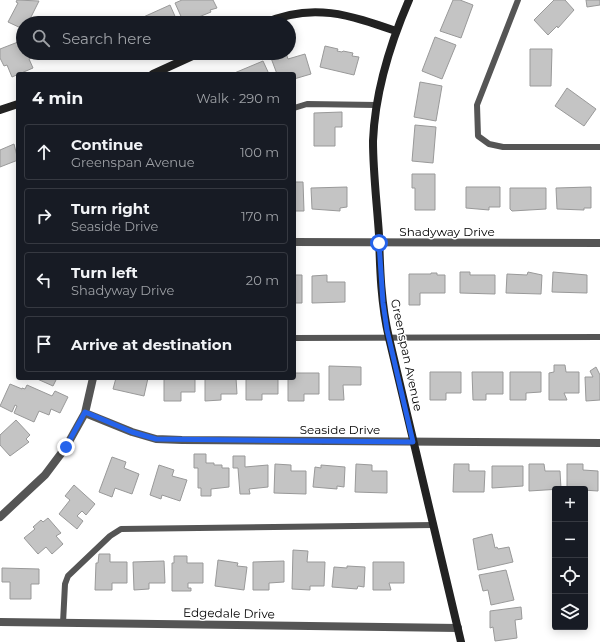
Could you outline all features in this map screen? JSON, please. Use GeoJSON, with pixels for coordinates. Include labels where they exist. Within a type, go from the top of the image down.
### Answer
{"type":"FeatureCollection","features":[{"type":"Feature","properties":{"kind":"street","name":"Greenspan Avenue"},"geometry":{"type":"LineString","coordinates":[[409,0],[396,31],[377,105],[373,141],[383,303],[389,338],[461,642]]}},
{"type":"Feature","properties":{"kind":"street"},"geometry":{"type":"LineString","coordinates":[[284,16],[303,12],[325,12],[351,16],[396,31]]}},
{"type":"Feature","properties":{"kind":"street"},"geometry":{"type":"LineString","coordinates":[[157,72],[184,60]]}},
{"type":"Feature","properties":{"kind":"street"},"geometry":{"type":"LineString","coordinates":[[0,110],[16,105]]}},
{"type":"Feature","properties":{"kind":"street","name":"Shadyway Drive"},"geometry":{"type":"LineString","coordinates":[[296,242],[600,243]]}},
{"type":"Feature","properties":{"kind":"street"},"geometry":{"type":"LineString","coordinates":[[0,517],[44,475],[66,447],[85,412],[93,380]]}},
{"type":"Feature","properties":{"kind":"street","name":"Seaside Drive"},"geometry":{"type":"LineString","coordinates":[[85,412],[132,432],[156,439],[413,442],[600,442]]}},
{"type":"Feature","properties":{"kind":"street","name":"Edgedale Drive"},"geometry":{"type":"LineString","coordinates":[[0,622],[458,628]]}},
{"type":"Feature","properties":{"kind":"lane"},"geometry":{"type":"LineString","coordinates":[[518,0],[477,105],[478,136],[489,144],[503,147],[600,147]]}},
{"type":"Feature","properties":{"kind":"lane"},"geometry":{"type":"LineString","coordinates":[[296,107],[307,104],[377,105]]}},
{"type":"Feature","properties":{"kind":"lane"},"geometry":{"type":"LineString","coordinates":[[296,338],[600,337]]}},
{"type":"Feature","properties":{"kind":"lane"},"geometry":{"type":"LineString","coordinates":[[63,623],[65,584],[68,576],[110,536],[121,529],[434,525]]}},
{"type":"Feature","properties":{"kind":"building"},"geometry":{"type":"Polygon","coordinates":[[[17,0],[39,1],[32,16],[16,16],[16,26],[8,22],[18,3],[16,2],[17,0]]]}},
{"type":"Feature","properties":{"kind":"building"},"geometry":{"type":"Polygon","coordinates":[[[182,0],[213,0],[217,8],[210,10],[211,12],[201,16],[181,16],[175,3],[182,0]]]}},
{"type":"Feature","properties":{"kind":"building"},"geometry":{"type":"Polygon","coordinates":[[[453,0],[460,0],[473,5],[461,38],[440,31],[453,0]]]}},
{"type":"Feature","properties":{"kind":"building"},"geometry":{"type":"Polygon","coordinates":[[[554,0],[565,0],[574,10],[558,28],[557,26],[548,35],[534,20],[554,0]]]}},
{"type":"Feature","properties":{"kind":"building"},"geometry":{"type":"Polygon","coordinates":[[[586,0],[600,0],[600,5],[587,7],[586,0]]]}},
{"type":"Feature","properties":{"kind":"building"},"geometry":{"type":"Polygon","coordinates":[[[170,5],[175,16],[146,16],[170,5]]]}},
{"type":"Feature","properties":{"kind":"building"},"geometry":{"type":"Polygon","coordinates":[[[435,37],[456,45],[442,79],[422,71],[435,37]]]}},
{"type":"Feature","properties":{"kind":"building"},"geometry":{"type":"Polygon","coordinates":[[[16,43],[16,60],[29,60],[33,68],[24,72],[16,72],[16,75],[12,77],[7,65],[4,66],[0,58],[0,49],[16,43]]]}},
{"type":"Feature","properties":{"kind":"building"},"geometry":{"type":"Polygon","coordinates":[[[325,46],[338,49],[337,51],[353,53],[352,56],[359,57],[354,75],[320,67],[325,46]]]}},
{"type":"Feature","properties":{"kind":"building"},"geometry":{"type":"Polygon","coordinates":[[[530,49],[552,49],[551,86],[530,86],[530,49]]]}},
{"type":"Feature","properties":{"kind":"building"},"geometry":{"type":"Polygon","coordinates":[[[305,54],[311,74],[296,78],[296,72],[276,72],[272,60],[296,60],[296,57],[305,54]]]}},
{"type":"Feature","properties":{"kind":"building"},"geometry":{"type":"Polygon","coordinates":[[[263,61],[268,72],[237,72],[263,61]]]}},
{"type":"Feature","properties":{"kind":"building"},"geometry":{"type":"Polygon","coordinates":[[[420,82],[442,86],[436,121],[414,117],[420,82]]]}},
{"type":"Feature","properties":{"kind":"building"},"geometry":{"type":"Polygon","coordinates":[[[567,88],[596,109],[584,126],[555,106],[567,88]]]}},
{"type":"Feature","properties":{"kind":"building"},"geometry":{"type":"Polygon","coordinates":[[[342,112],[342,127],[335,127],[335,146],[314,146],[314,113],[342,112]]]}},
{"type":"Feature","properties":{"kind":"building"},"geometry":{"type":"Polygon","coordinates":[[[415,125],[436,127],[433,163],[412,161],[415,125]]]}},
{"type":"Feature","properties":{"kind":"building"},"geometry":{"type":"Polygon","coordinates":[[[14,144],[16,161],[0,167],[0,150],[14,144]]]}},
{"type":"Feature","properties":{"kind":"building"},"geometry":{"type":"Polygon","coordinates":[[[412,174],[435,174],[435,210],[415,210],[415,188],[412,188],[412,174]]]}},
{"type":"Feature","properties":{"kind":"building"},"geometry":{"type":"Polygon","coordinates":[[[296,182],[303,182],[304,211],[296,211],[296,182]]]}},
{"type":"Feature","properties":{"kind":"building"},"geometry":{"type":"Polygon","coordinates":[[[347,187],[347,207],[340,208],[340,211],[312,209],[311,188],[347,187]]]}},
{"type":"Feature","properties":{"kind":"building"},"geometry":{"type":"Polygon","coordinates":[[[466,187],[500,187],[500,207],[489,207],[489,210],[466,208],[466,187]]]}},
{"type":"Feature","properties":{"kind":"building"},"geometry":{"type":"Polygon","coordinates":[[[591,187],[591,208],[584,208],[584,210],[557,209],[556,188],[591,187]]]}},
{"type":"Feature","properties":{"kind":"building"},"geometry":{"type":"Polygon","coordinates":[[[510,188],[546,188],[546,209],[512,211],[510,209],[510,188]]]}},
{"type":"Feature","properties":{"kind":"building"},"geometry":{"type":"Polygon","coordinates":[[[460,272],[470,272],[470,275],[495,275],[495,294],[460,293],[460,272]]]}},
{"type":"Feature","properties":{"kind":"building"},"geometry":{"type":"Polygon","coordinates":[[[528,272],[542,275],[541,294],[506,293],[507,274],[527,275],[528,272]]]}},
{"type":"Feature","properties":{"kind":"building"},"geometry":{"type":"Polygon","coordinates":[[[553,272],[587,275],[587,293],[552,292],[553,272]]]}},
{"type":"Feature","properties":{"kind":"building"},"geometry":{"type":"Polygon","coordinates":[[[431,273],[445,275],[445,293],[420,293],[420,305],[409,305],[409,274],[431,273]]]}},
{"type":"Feature","properties":{"kind":"building"},"geometry":{"type":"Polygon","coordinates":[[[296,275],[302,275],[302,303],[296,303],[296,275]]]}},
{"type":"Feature","properties":{"kind":"building"},"geometry":{"type":"Polygon","coordinates":[[[327,275],[327,282],[345,282],[345,302],[312,303],[312,276],[327,275]]]}},
{"type":"Feature","properties":{"kind":"building"},"geometry":{"type":"Polygon","coordinates":[[[554,365],[565,365],[566,372],[579,372],[579,393],[564,393],[567,400],[549,400],[549,373],[554,372],[554,365]]]}},
{"type":"Feature","properties":{"kind":"building"},"geometry":{"type":"Polygon","coordinates":[[[329,366],[361,367],[361,385],[343,385],[344,400],[329,400],[329,366]]]}},
{"type":"Feature","properties":{"kind":"building"},"geometry":{"type":"Polygon","coordinates":[[[596,367],[600,375],[600,400],[586,401],[585,377],[593,377],[590,371],[596,367]]]}},
{"type":"Feature","properties":{"kind":"building"},"geometry":{"type":"Polygon","coordinates":[[[430,372],[461,372],[461,393],[446,393],[446,400],[430,400],[430,372]]]}},
{"type":"Feature","properties":{"kind":"building"},"geometry":{"type":"Polygon","coordinates":[[[472,372],[503,372],[503,394],[486,394],[486,400],[473,400],[472,372]]]}},
{"type":"Feature","properties":{"kind":"building"},"geometry":{"type":"Polygon","coordinates":[[[510,372],[541,372],[541,392],[526,393],[526,400],[510,400],[510,372]]]}},
{"type":"Feature","properties":{"kind":"building"},"geometry":{"type":"Polygon","coordinates":[[[296,373],[319,373],[319,394],[304,394],[304,401],[288,401],[288,380],[296,380],[296,373]]]}},
{"type":"Feature","properties":{"kind":"building"},"geometry":{"type":"Polygon","coordinates":[[[40,380],[56,380],[53,386],[40,380]]]}},
{"type":"Feature","properties":{"kind":"building"},"geometry":{"type":"Polygon","coordinates":[[[115,380],[148,380],[144,396],[113,389],[115,380]]]}},
{"type":"Feature","properties":{"kind":"building"},"geometry":{"type":"Polygon","coordinates":[[[164,380],[195,380],[195,392],[181,392],[181,401],[164,401],[164,380]]]}},
{"type":"Feature","properties":{"kind":"building"},"geometry":{"type":"Polygon","coordinates":[[[205,380],[236,380],[237,394],[221,394],[221,400],[205,401],[205,380]]]}},
{"type":"Feature","properties":{"kind":"building"},"geometry":{"type":"Polygon","coordinates":[[[246,380],[278,380],[278,394],[262,394],[262,400],[246,400],[246,380]]]}},
{"type":"Feature","properties":{"kind":"building"},"geometry":{"type":"Polygon","coordinates":[[[10,384],[22,389],[25,389],[27,385],[52,396],[55,391],[68,397],[60,413],[51,409],[49,415],[39,411],[34,422],[14,413],[17,406],[15,405],[12,412],[0,406],[10,384]]]}},
{"type":"Feature","properties":{"kind":"building"},"geometry":{"type":"Polygon","coordinates":[[[16,420],[30,435],[26,439],[29,442],[10,456],[0,445],[0,435],[16,420]]]}},
{"type":"Feature","properties":{"kind":"building"},"geometry":{"type":"Polygon","coordinates":[[[194,454],[206,454],[206,463],[214,463],[214,465],[222,465],[222,468],[229,468],[229,487],[211,489],[211,496],[201,496],[201,488],[198,488],[198,468],[194,468],[194,454]]]}},
{"type":"Feature","properties":{"kind":"building"},"geometry":{"type":"Polygon","coordinates":[[[233,456],[245,456],[245,467],[268,465],[268,487],[249,489],[250,494],[240,494],[238,468],[233,468],[233,456]]]}},
{"type":"Feature","properties":{"kind":"building"},"geometry":{"type":"Polygon","coordinates":[[[112,457],[126,462],[124,468],[139,474],[132,494],[115,488],[112,497],[99,492],[112,457]]]}},
{"type":"Feature","properties":{"kind":"building"},"geometry":{"type":"Polygon","coordinates":[[[275,464],[291,465],[291,471],[306,471],[306,494],[274,493],[275,464]]]}},
{"type":"Feature","properties":{"kind":"building"},"geometry":{"type":"Polygon","coordinates":[[[356,464],[372,465],[372,471],[387,471],[387,493],[355,492],[356,464]]]}},
{"type":"Feature","properties":{"kind":"building"},"geometry":{"type":"Polygon","coordinates":[[[454,464],[469,464],[469,471],[485,471],[484,492],[453,492],[454,464]]]}},
{"type":"Feature","properties":{"kind":"building"},"geometry":{"type":"Polygon","coordinates":[[[529,464],[544,464],[545,471],[560,471],[561,486],[552,486],[552,490],[529,491],[529,464]]]}},
{"type":"Feature","properties":{"kind":"building"},"geometry":{"type":"Polygon","coordinates":[[[567,464],[583,464],[583,470],[598,471],[598,491],[588,490],[588,486],[567,486],[567,464]]]}},
{"type":"Feature","properties":{"kind":"building"},"geometry":{"type":"Polygon","coordinates":[[[159,465],[174,470],[172,476],[187,480],[180,501],[162,495],[161,499],[150,495],[159,465]]]}},
{"type":"Feature","properties":{"kind":"building"},"geometry":{"type":"Polygon","coordinates":[[[321,465],[345,467],[344,487],[337,486],[337,489],[313,487],[315,467],[321,468],[321,465]]]}},
{"type":"Feature","properties":{"kind":"building"},"geometry":{"type":"Polygon","coordinates":[[[492,466],[523,466],[523,486],[492,488],[492,466]]]}},
{"type":"Feature","properties":{"kind":"building"},"geometry":{"type":"Polygon","coordinates":[[[74,485],[95,504],[86,515],[82,511],[77,516],[83,521],[77,529],[59,514],[70,500],[65,496],[74,485]]]}},
{"type":"Feature","properties":{"kind":"building"},"geometry":{"type":"Polygon","coordinates":[[[48,518],[61,533],[56,536],[63,544],[52,554],[46,547],[38,554],[24,538],[35,529],[33,527],[41,520],[43,522],[48,518]]]}},
{"type":"Feature","properties":{"kind":"building"},"geometry":{"type":"Polygon","coordinates":[[[492,534],[495,548],[497,547],[498,549],[509,547],[513,562],[478,570],[473,539],[492,534]]]}},
{"type":"Feature","properties":{"kind":"building"},"geometry":{"type":"Polygon","coordinates":[[[293,550],[308,551],[307,562],[325,562],[324,586],[310,586],[310,590],[292,589],[293,550]]]}},
{"type":"Feature","properties":{"kind":"building"},"geometry":{"type":"Polygon","coordinates":[[[99,554],[110,554],[110,562],[127,562],[127,583],[112,583],[112,590],[95,590],[96,563],[98,563],[99,554]]]}},
{"type":"Feature","properties":{"kind":"building"},"geometry":{"type":"Polygon","coordinates":[[[174,556],[187,556],[187,563],[203,563],[203,583],[188,583],[188,588],[191,588],[191,591],[172,591],[172,563],[174,563],[174,556]]]}},
{"type":"Feature","properties":{"kind":"building"},"geometry":{"type":"Polygon","coordinates":[[[218,560],[238,563],[237,566],[247,567],[244,590],[215,586],[218,560]]]}},
{"type":"Feature","properties":{"kind":"building"},"geometry":{"type":"Polygon","coordinates":[[[164,561],[165,583],[149,583],[149,589],[134,590],[133,562],[164,561]]]}},
{"type":"Feature","properties":{"kind":"building"},"geometry":{"type":"Polygon","coordinates":[[[284,561],[284,582],[269,583],[269,590],[253,590],[253,562],[284,561]]]}},
{"type":"Feature","properties":{"kind":"building"},"geometry":{"type":"Polygon","coordinates":[[[373,562],[404,562],[404,583],[389,583],[391,590],[373,590],[373,562]]]}},
{"type":"Feature","properties":{"kind":"building"},"geometry":{"type":"Polygon","coordinates":[[[347,566],[365,567],[364,587],[358,586],[357,589],[332,587],[334,567],[347,568],[347,566]]]}},
{"type":"Feature","properties":{"kind":"building"},"geometry":{"type":"Polygon","coordinates":[[[2,568],[39,569],[39,584],[31,584],[31,599],[10,599],[10,582],[2,582],[2,568]]]}},
{"type":"Feature","properties":{"kind":"building"},"geometry":{"type":"Polygon","coordinates":[[[506,570],[514,600],[491,605],[488,590],[483,591],[479,575],[506,570]]]}},
{"type":"Feature","properties":{"kind":"building"},"geometry":{"type":"Polygon","coordinates":[[[521,607],[522,619],[515,620],[517,638],[495,641],[493,627],[490,628],[490,611],[521,607]]]}},
{"type":"Feature","properties":{"kind":"route"},"geometry":{"type":"LineString","coordinates":[[66,447],[85,412],[132,432],[156,439],[413,442],[387,330],[383,303],[379,243]]}}]}
